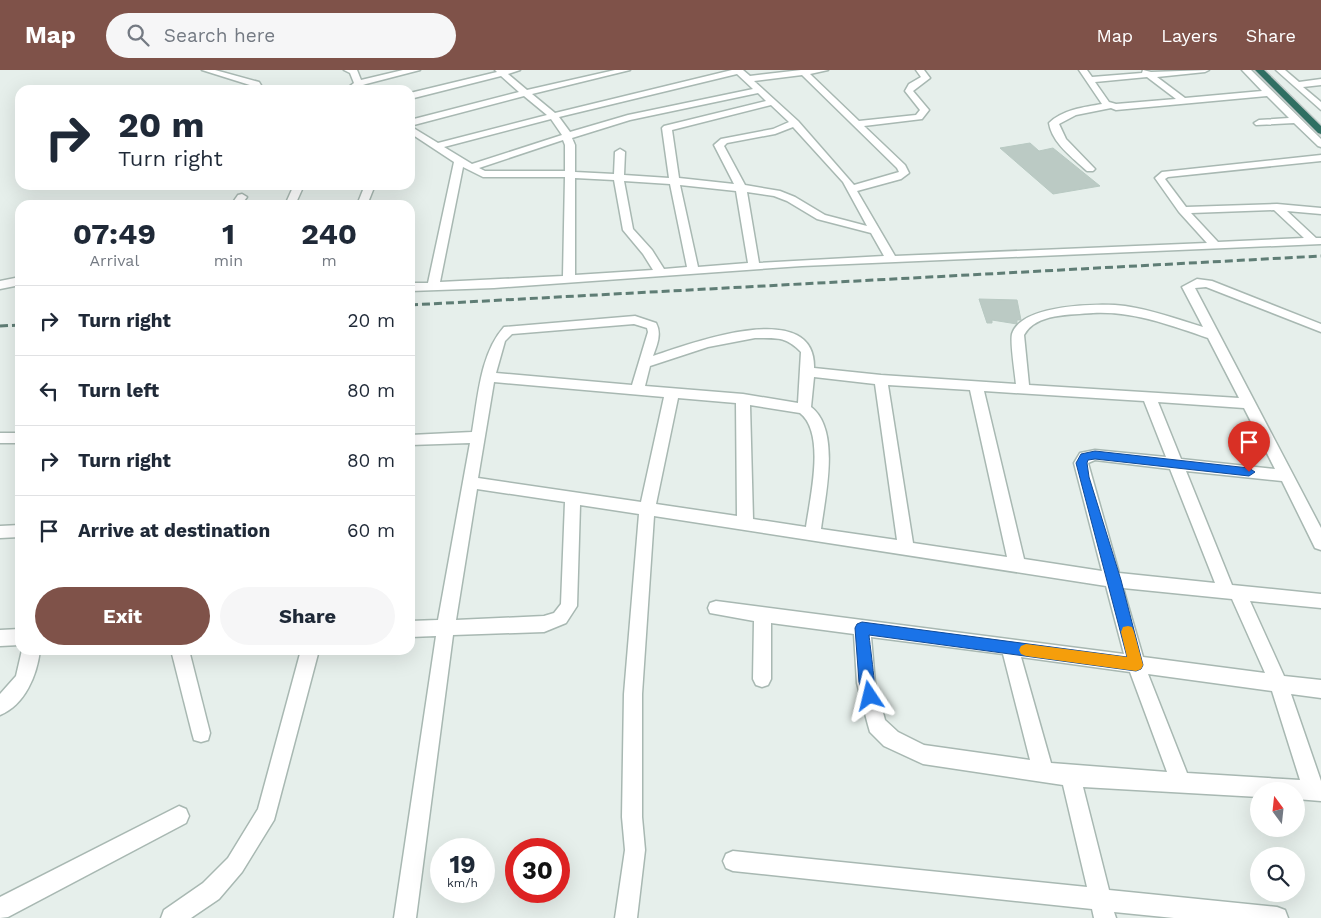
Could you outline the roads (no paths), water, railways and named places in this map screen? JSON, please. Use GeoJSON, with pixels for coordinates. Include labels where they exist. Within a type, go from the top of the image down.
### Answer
{"type":"FeatureCollection","features":[{"type":"Feature","properties":{"kind":"highway"},"geometry":{"type":"LineString","coordinates":[[1259,70],[1321,131]]}},
{"type":"Feature","properties":{"kind":"street"},"geometry":{"type":"LineString","coordinates":[[206,70],[257,85]]}},
{"type":"Feature","properties":{"kind":"street"},"geometry":{"type":"LineString","coordinates":[[366,85],[416,70]]}},
{"type":"Feature","properties":{"kind":"street"},"geometry":{"type":"LineString","coordinates":[[415,95],[501,72],[516,70]]}},
{"type":"Feature","properties":{"kind":"street"},"geometry":{"type":"LineString","coordinates":[[415,122],[524,93],[626,70]]}},
{"type":"Feature","properties":{"kind":"street"},"geometry":{"type":"LineString","coordinates":[[437,146],[739,70],[795,123],[847,181],[891,258]]}},
{"type":"Feature","properties":{"kind":"street"},"geometry":{"type":"LineString","coordinates":[[747,79],[824,70]]}},
{"type":"Feature","properties":{"kind":"street"},"geometry":{"type":"LineString","coordinates":[[857,124],[919,117],[924,114],[925,110],[909,91],[912,86],[926,78],[920,70]]}},
{"type":"Feature","properties":{"kind":"street"},"geometry":{"type":"LineString","coordinates":[[1083,70],[1108,106]]}},
{"type":"Feature","properties":{"kind":"street"},"geometry":{"type":"LineString","coordinates":[[1089,80],[1145,72],[1205,70]]}},
{"type":"Feature","properties":{"kind":"street"},"geometry":{"type":"LineString","coordinates":[[1246,70],[1268,94],[1321,144]]}},
{"type":"Feature","properties":{"kind":"street"},"geometry":{"type":"LineString","coordinates":[[1282,70],[1321,107]]}},
{"type":"Feature","properties":{"kind":"street"},"geometry":{"type":"LineString","coordinates":[[351,71],[358,85]]}},
{"type":"Feature","properties":{"kind":"street"},"geometry":{"type":"LineString","coordinates":[[501,72],[553,116],[567,135],[570,145],[568,174],[569,279]]}},
{"type":"Feature","properties":{"kind":"street"},"geometry":{"type":"LineString","coordinates":[[803,72],[896,160],[904,173],[898,177],[852,189]]}},
{"type":"Feature","properties":{"kind":"street"},"geometry":{"type":"LineString","coordinates":[[1145,72],[1184,101]]}},
{"type":"Feature","properties":{"kind":"street"},"geometry":{"type":"LineString","coordinates":[[1297,85],[1321,82]]}},
{"type":"Feature","properties":{"kind":"street"},"geometry":{"type":"LineString","coordinates":[[472,167],[567,135],[668,108],[759,90]]}},
{"type":"Feature","properties":{"kind":"street"},"geometry":{"type":"LineString","coordinates":[[1090,169],[1058,136],[1054,129],[1054,124],[1061,117],[1108,106],[1116,107],[1268,94]]}},
{"type":"Feature","properties":{"kind":"street"},"geometry":{"type":"LineString","coordinates":[[693,270],[674,181],[667,128],[773,102]]}},
{"type":"Feature","properties":{"kind":"street"},"geometry":{"type":"LineString","coordinates":[[1259,123],[1297,120]]}},
{"type":"Feature","properties":{"kind":"street"},"geometry":{"type":"LineString","coordinates":[[754,266],[740,188],[719,145],[724,141],[775,131],[795,123]]}},
{"type":"Feature","properties":{"kind":"street"},"geometry":{"type":"LineString","coordinates":[[415,132],[459,162],[483,174],[568,174],[674,181],[776,193],[791,199],[821,217],[875,231]]}},
{"type":"Feature","properties":{"kind":"street"},"geometry":{"type":"LineString","coordinates":[[620,152],[619,178],[628,230],[648,252],[660,272]]}},
{"type":"Feature","properties":{"kind":"street"},"geometry":{"type":"LineString","coordinates":[[1215,245],[1183,210],[1160,178],[1165,174],[1321,158]]}},
{"type":"Feature","properties":{"kind":"street"},"geometry":{"type":"LineString","coordinates":[[432,286],[459,162]]}},
{"type":"Feature","properties":{"kind":"street"},"geometry":{"type":"LineString","coordinates":[[1183,210],[1277,207],[1317,211],[1321,219]]}},
{"type":"Feature","properties":{"kind":"street"},"geometry":{"type":"LineString","coordinates":[[1277,207],[1317,241]]}},
{"type":"Feature","properties":{"kind":"street"},"geometry":{"type":"LineString","coordinates":[[415,287],[569,279],[891,258],[1317,241]]}},
{"type":"Feature","properties":{"kind":"street"},"geometry":{"type":"LineString","coordinates":[[0,285],[15,282]]}},
{"type":"Feature","properties":{"kind":"street"},"geometry":{"type":"LineString","coordinates":[[1321,328],[1208,284],[1197,283],[1188,288],[1321,543]]}},
{"type":"Feature","properties":{"kind":"street"},"geometry":{"type":"LineString","coordinates":[[1023,389],[1018,335],[1022,326],[1032,318],[1082,310],[1112,309],[1165,319],[1212,336]]}},
{"type":"Feature","properties":{"kind":"street"},"geometry":{"type":"LineString","coordinates":[[405,918],[446,627],[488,377],[499,340],[508,330],[516,328],[635,320],[644,322],[652,326],[654,332],[637,390]]}},
{"type":"Feature","properties":{"kind":"street"},"geometry":{"type":"LineString","coordinates":[[644,364],[734,335],[754,333],[793,338],[802,344],[808,354],[804,409]]}},
{"type":"Feature","properties":{"kind":"street"},"geometry":{"type":"LineString","coordinates":[[806,372],[881,380],[1248,403]]}},
{"type":"Feature","properties":{"kind":"street"},"geometry":{"type":"LineString","coordinates":[[488,377],[743,400],[804,409],[817,424],[821,440],[822,455],[813,535]]}},
{"type":"Feature","properties":{"kind":"street"},"geometry":{"type":"LineString","coordinates":[[881,380],[906,550]]}},
{"type":"Feature","properties":{"kind":"street"},"geometry":{"type":"LineString","coordinates":[[976,386],[1017,566]]}},
{"type":"Feature","properties":{"kind":"street"},"geometry":{"type":"LineString","coordinates":[[626,918],[635,850],[632,818],[633,694],[647,509],[672,393]]}},
{"type":"Feature","properties":{"kind":"street"},"geometry":{"type":"LineString","coordinates":[[862,628],[866,682],[877,725],[891,739],[923,754],[1072,776],[1317,790],[1278,684],[1233,592],[1149,397]]}},
{"type":"Feature","properties":{"kind":"street"},"geometry":{"type":"LineString","coordinates":[[743,400],[745,524]]}},
{"type":"Feature","properties":{"kind":"street"},"geometry":{"type":"LineString","coordinates":[[415,440],[478,437]]}},
{"type":"Feature","properties":{"kind":"street"},"geometry":{"type":"LineString","coordinates":[[1181,782],[1136,665],[1081,463],[1085,457],[1095,455],[1285,476]]}},
{"type":"Feature","properties":{"kind":"street"},"geometry":{"type":"LineString","coordinates":[[470,482],[906,550],[1114,580],[1321,601]]}},
{"type":"Feature","properties":{"kind":"street"},"geometry":{"type":"LineString","coordinates":[[415,629],[544,624],[560,618],[570,606],[573,498]]}},
{"type":"Feature","properties":{"kind":"street"},"geometry":{"type":"LineString","coordinates":[[0,532],[15,531]]}},
{"type":"Feature","properties":{"kind":"street"},"geometry":{"type":"LineString","coordinates":[[716,608],[1321,690]]}},
{"type":"Feature","properties":{"kind":"street"},"geometry":{"type":"LineString","coordinates":[[762,679],[764,615]]}},
{"type":"Feature","properties":{"kind":"street"},"geometry":{"type":"LineString","coordinates":[[0,638],[15,637]]}},
{"type":"Feature","properties":{"kind":"street"},"geometry":{"type":"LineString","coordinates":[[1010,648],[1042,772]]}},
{"type":"Feature","properties":{"kind":"street"},"geometry":{"type":"LineString","coordinates":[[0,706],[22,684],[30,666],[31,655]]}},
{"type":"Feature","properties":{"kind":"street"},"geometry":{"type":"LineString","coordinates":[[181,655],[201,733]]}},
{"type":"Feature","properties":{"kind":"street"},"geometry":{"type":"LineString","coordinates":[[172,918],[211,891],[235,865],[267,813],[309,655]]}},
{"type":"Feature","properties":{"kind":"street"},"geometry":{"type":"LineString","coordinates":[[1072,776],[1102,909]]}},
{"type":"Feature","properties":{"kind":"street"},"geometry":{"type":"LineString","coordinates":[[0,909],[179,816]]}},
{"type":"Feature","properties":{"kind":"street"},"geometry":{"type":"LineString","coordinates":[[732,860],[1102,909],[1277,918]]}},
{"type":"Feature","properties":{"kind":"railway"},"geometry":{"type":"LineString","coordinates":[[415,305],[1321,256]]}},
{"type":"Feature","properties":{"kind":"railway"},"geometry":{"type":"LineString","coordinates":[[0,326],[15,325]]}}]}
